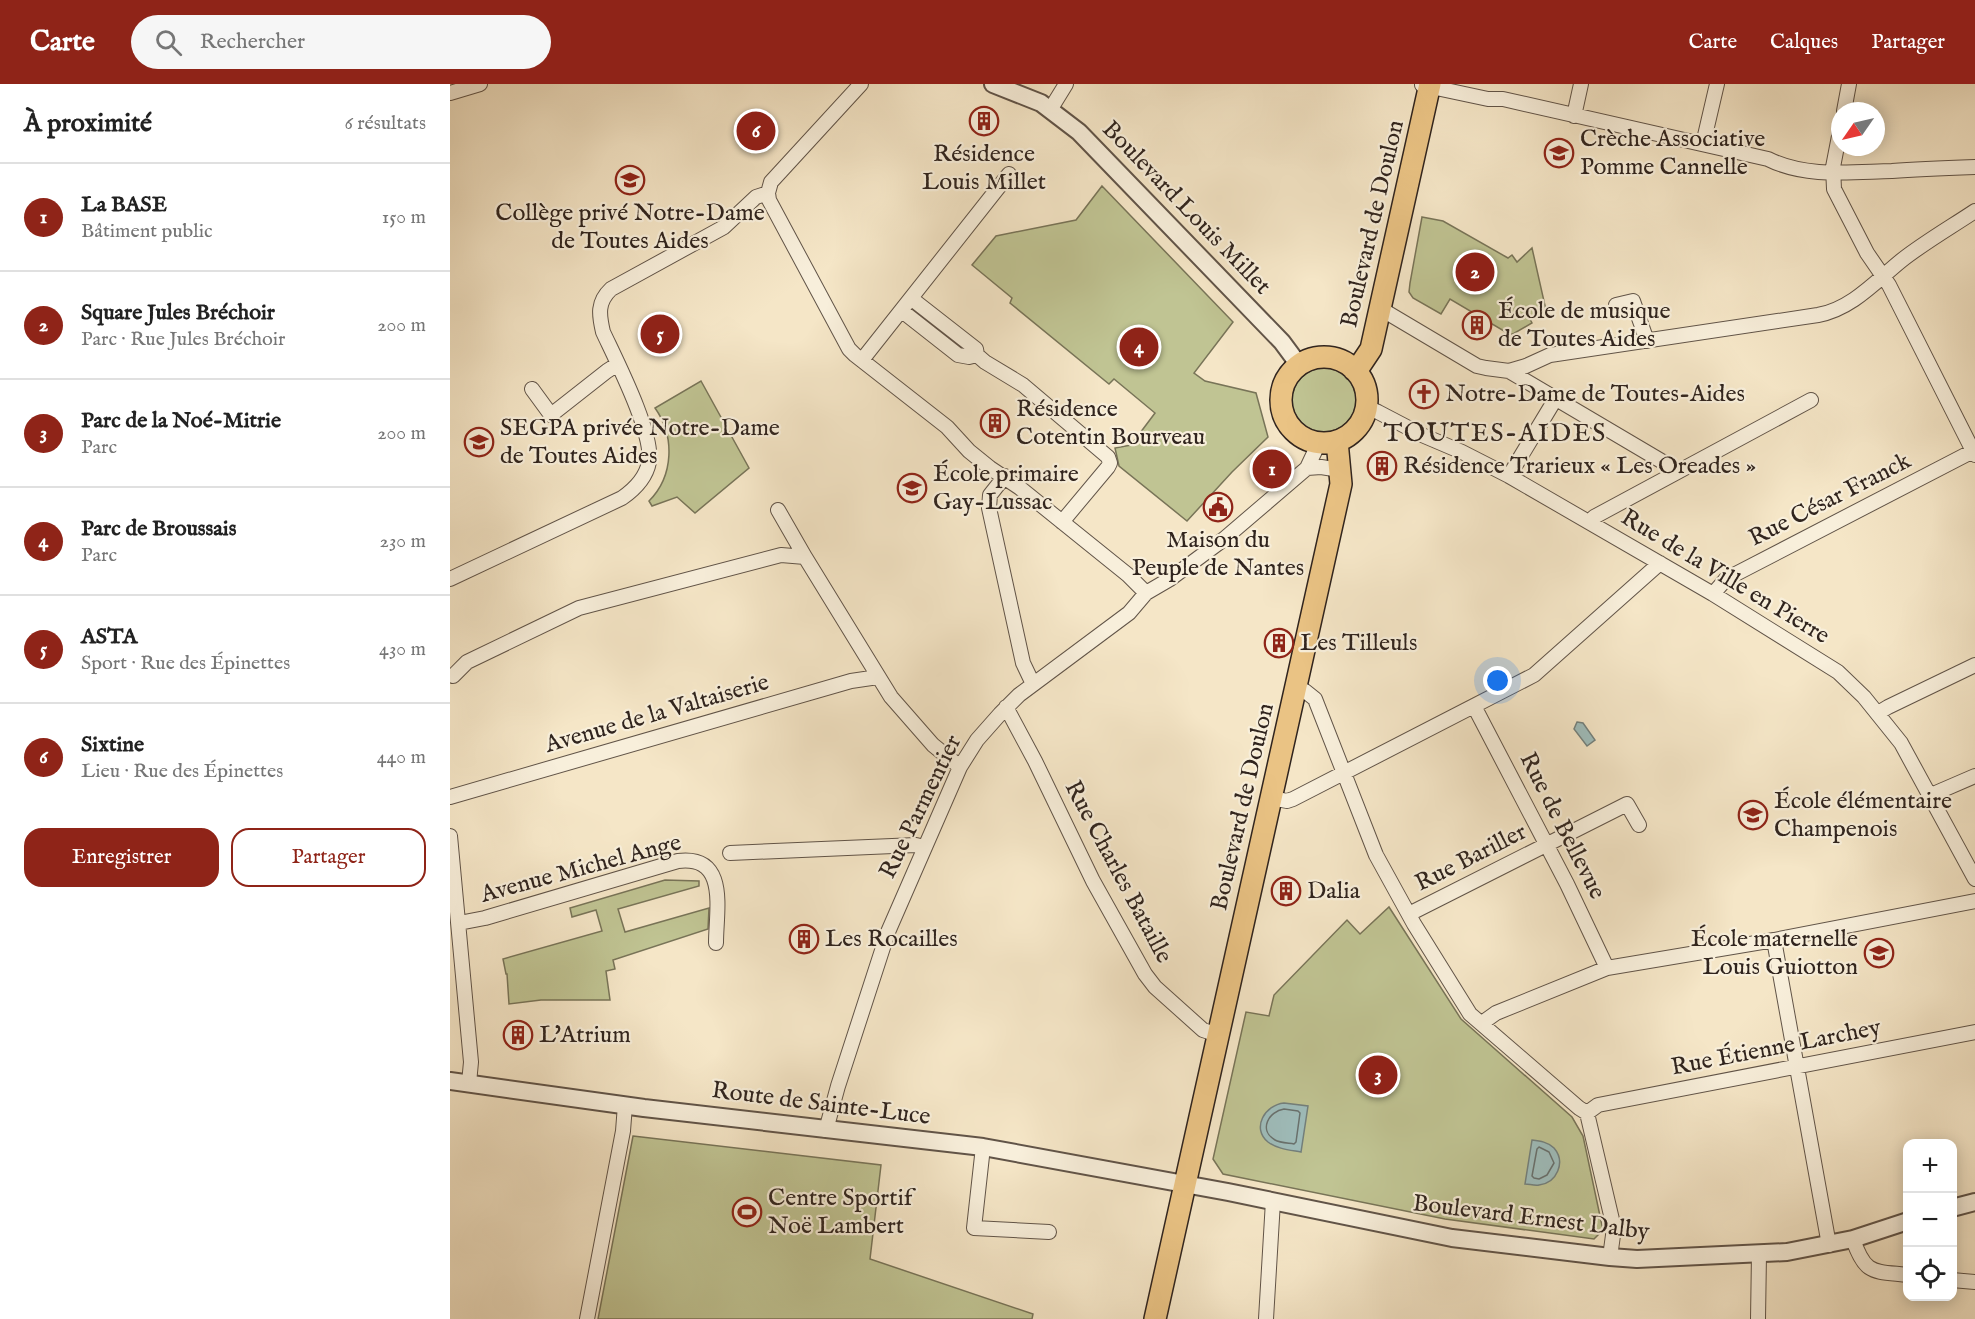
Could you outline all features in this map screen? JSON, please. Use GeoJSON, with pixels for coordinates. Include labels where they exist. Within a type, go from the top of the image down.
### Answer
{"type":"FeatureCollection","features":[{"type":"Feature","properties":{"kind":"main road","name":"Boulevard de Doulon"},"geometry":{"type":"LineString","coordinates":[[1354,370],[1371,349],[1427,85]]}},
{"type":"Feature","properties":{"kind":"main road"},"geometry":{"type":"LineString","coordinates":[[1328,358],[1342,362],[1354,370],[1363,384],[1367,399],[1359,426],[1349,435],[1326,443],[1307,440],[1294,431],[1282,411],[1281,396],[1285,382],[1299,365],[1313,359],[1328,358]]}},
{"type":"Feature","properties":{"kind":"main road","name":"Boulevard de Doulon"},"geometry":{"type":"LineString","coordinates":[[1155,1319],[1341,484],[1337,441]]}},
{"type":"Feature","properties":{"kind":"street"},"geometry":{"type":"LineString","coordinates":[[450,93],[480,84]]}},
{"type":"Feature","properties":{"kind":"street"},"geometry":{"type":"LineString","coordinates":[[861,84],[771,182],[768,193],[769,200],[849,349],[946,427],[969,451],[990,468],[1005,476],[1133,579],[1146,593]]}},
{"type":"Feature","properties":{"kind":"street","name":"Boulevard Louis Millet"},"geometry":{"type":"LineString","coordinates":[[993,84],[1033,99],[1079,132],[1282,342],[1299,365]]}},
{"type":"Feature","properties":{"kind":"street"},"geometry":{"type":"LineString","coordinates":[[1050,110],[1066,84]]}},
{"type":"Feature","properties":{"kind":"street"},"geometry":{"type":"LineString","coordinates":[[1574,116],[1581,84]]}},
{"type":"Feature","properties":{"kind":"street"},"geometry":{"type":"LineString","coordinates":[[1703,144],[1717,84]]}},
{"type":"Feature","properties":{"kind":"street"},"geometry":{"type":"LineString","coordinates":[[1846,102],[1849,84]]}},
{"type":"Feature","properties":{"kind":"street"},"geometry":{"type":"LineString","coordinates":[[1427,85],[1488,99],[1503,99],[1703,144],[1809,171],[1975,167]]}},
{"type":"Feature","properties":{"kind":"street"},"geometry":{"type":"LineString","coordinates":[[1836,156],[1833,172],[1834,189],[1839,201],[1867,254],[1884,277],[1974,452]]}},
{"type":"Feature","properties":{"kind":"street"},"geometry":{"type":"LineString","coordinates":[[862,360],[1009,174]]}},
{"type":"Feature","properties":{"kind":"street"},"geometry":{"type":"LineString","coordinates":[[450,579],[622,498],[636,487],[646,472],[649,462],[649,440],[603,332],[600,319],[601,301],[605,294],[626,280],[724,227],[756,197],[768,193]]}},
{"type":"Feature","properties":{"kind":"street"},"geometry":{"type":"LineString","coordinates":[[1381,309],[1477,366],[1509,370],[1526,366],[1550,355],[1825,314],[1835,310],[1884,277],[1901,261],[1975,211]]}},
{"type":"Feature","properties":{"kind":"street"},"geometry":{"type":"LineString","coordinates":[[912,298],[976,349],[977,355],[997,371],[1023,385],[1108,457],[1110,463],[1108,467],[1062,522]]}},
{"type":"Feature","properties":{"kind":"street"},"geometry":{"type":"LineString","coordinates":[[1616,305],[1633,301],[1647,341]]}},
{"type":"Feature","properties":{"kind":"street"},"geometry":{"type":"LineString","coordinates":[[902,311],[958,355],[969,357],[977,355]]}},
{"type":"Feature","properties":{"kind":"street"},"geometry":{"type":"LineString","coordinates":[[532,390],[551,415],[618,364]]}},
{"type":"Feature","properties":{"kind":"street"},"geometry":{"type":"LineString","coordinates":[[1509,370],[1663,462],[1673,474]]}},
{"type":"Feature","properties":{"kind":"street"},"geometry":{"type":"LineString","coordinates":[[1509,476],[1556,398]]}},
{"type":"Feature","properties":{"kind":"street"},"geometry":{"type":"LineString","coordinates":[[1594,517],[1811,400]]}},
{"type":"Feature","properties":{"kind":"street","name":"Rue de la Ville en Pierre"},"geometry":{"type":"LineString","coordinates":[[1366,408],[1509,476],[1713,594],[1838,672],[1878,713],[1901,743],[1975,879]]}},
{"type":"Feature","properties":{"kind":"street"},"geometry":{"type":"LineString","coordinates":[[1315,442],[1315,451],[1307,468],[1321,467],[1340,470]]}},
{"type":"Feature","properties":{"kind":"street","name":"Rue César Franck"},"geometry":{"type":"LineString","coordinates":[[1713,594],[1726,579],[1974,452]]}},
{"type":"Feature","properties":{"kind":"street","name":"Rue Parmentier"},"geometry":{"type":"LineString","coordinates":[[826,1130],[888,932],[960,767],[977,740],[1006,707],[1033,684],[1129,613],[1146,593],[1170,579],[1224,539],[1307,468]]}},
{"type":"Feature","properties":{"kind":"street"},"geometry":{"type":"LineString","coordinates":[[1005,476],[990,495],[989,508],[1023,663],[1033,684]]}},
{"type":"Feature","properties":{"kind":"street"},"geometry":{"type":"LineString","coordinates":[[778,510],[891,698],[933,745],[960,767]]}},
{"type":"Feature","properties":{"kind":"street"},"geometry":{"type":"LineString","coordinates":[[453,676],[467,663],[579,608],[781,555],[805,557]]}},
{"type":"Feature","properties":{"kind":"street"},"geometry":{"type":"LineString","coordinates":[[1271,798],[1287,801],[1293,799],[1534,675],[1659,563]]}},
{"type":"Feature","properties":{"kind":"street"},"geometry":{"type":"LineString","coordinates":[[1878,713],[1887,706],[1975,665]]}},
{"type":"Feature","properties":{"kind":"street","name":"Avenue de la Valtaiserie"},"geometry":{"type":"LineString","coordinates":[[450,797],[851,681],[878,677]]}},
{"type":"Feature","properties":{"kind":"street"},"geometry":{"type":"LineString","coordinates":[[1296,690],[1305,691],[1315,699],[1376,855],[1470,1014],[1587,1113],[1614,1228],[1610,1257]]}},
{"type":"Feature","properties":{"kind":"street","name":"Rue de Bellevue"},"geometry":{"type":"LineString","coordinates":[[1474,706],[1607,968]]}},
{"type":"Feature","properties":{"kind":"street","name":"Rue Charles Bataille"},"geometry":{"type":"LineString","coordinates":[[1006,707],[1035,761],[1092,881],[1145,974],[1155,987],[1203,1030],[1218,1035]]}},
{"type":"Feature","properties":{"kind":"street"},"geometry":{"type":"LineString","coordinates":[[1931,795],[1975,776]]}},
{"type":"Feature","properties":{"kind":"street","name":"Rue Bariller"},"geometry":{"type":"LineString","coordinates":[[1409,914],[1627,804],[1639,825]]}},
{"type":"Feature","properties":{"kind":"street"},"geometry":{"type":"LineString","coordinates":[[450,836],[471,1066],[469,1083]]}},
{"type":"Feature","properties":{"kind":"street"},"geometry":{"type":"LineString","coordinates":[[730,853],[916,845],[924,847]]}},
{"type":"Feature","properties":{"kind":"street","name":"Avenue Michel Ange"},"geometry":{"type":"LineString","coordinates":[[459,922],[485,918],[678,861],[690,860],[706,867],[714,876],[717,886],[716,943]]}},
{"type":"Feature","properties":{"kind":"street"},"geometry":{"type":"LineString","coordinates":[[1482,1023],[1496,1013],[1607,968],[1774,940],[1975,901]]}},
{"type":"Feature","properties":{"kind":"street"},"geometry":{"type":"LineString","coordinates":[[1774,940],[1829,1245]]}},
{"type":"Feature","properties":{"kind":"street","name":"Rue Étienne Larchey"},"geometry":{"type":"LineString","coordinates":[[1587,1113],[1598,1105],[1975,1032]]}},
{"type":"Feature","properties":{"kind":"street","name":"Route de Sainte-Luce"},"geometry":{"type":"LineString","coordinates":[[450,1081],[826,1130],[983,1147],[1185,1184]]}},
{"type":"Feature","properties":{"kind":"street"},"geometry":{"type":"LineString","coordinates":[[587,1319],[623,1131],[625,1105]]}},
{"type":"Feature","properties":{"kind":"street"},"geometry":{"type":"LineString","coordinates":[[983,1147],[974,1228],[1049,1232]]}},
{"type":"Feature","properties":{"kind":"street","name":"Boulevard Ernest Dalby"},"geometry":{"type":"LineString","coordinates":[[1185,1184],[1452,1238],[1637,1259],[1787,1252],[1853,1239],[1903,1223]]}},
{"type":"Feature","properties":{"kind":"street"},"geometry":{"type":"LineString","coordinates":[[1266,1319],[1273,1201]]}},
{"type":"Feature","properties":{"kind":"street"},"geometry":{"type":"LineString","coordinates":[[1957,1207],[1975,1202]]}},
{"type":"Feature","properties":{"kind":"street"},"geometry":{"type":"LineString","coordinates":[[1853,1239],[1862,1262],[1871,1270],[1903,1274]]}},
{"type":"Feature","properties":{"kind":"street"},"geometry":{"type":"LineString","coordinates":[[1758,1319],[1759,1254]]}},
{"type":"Feature","properties":{"kind":"street"},"geometry":{"type":"LineString","coordinates":[[1957,1280],[1975,1282]]}},
{"type":"Feature","properties":{"kind":"green space"},"geometry":{"type":"Polygon","coordinates":[[[1102,186],[1233,322],[1194,373],[1205,381],[1256,393],[1268,437],[1187,521],[1119,466],[1115,448],[1131,445],[1155,413],[1114,379],[1109,384],[1010,303],[1012,298],[972,265],[996,236],[1076,220],[1102,186]]]}},
{"type":"Feature","properties":{"kind":"green space"},"geometry":{"type":"Polygon","coordinates":[[[1422,217],[1443,221],[1508,258],[1512,255],[1517,262],[1532,248],[1546,310],[1530,319],[1532,323],[1509,334],[1450,299],[1441,314],[1413,298],[1409,292],[1410,283],[1422,217]]]}},
{"type":"Feature","properties":{"kind":"green space"},"geometry":{"type":"Polygon","coordinates":[[[1324,368],[1347,377],[1356,400],[1347,423],[1324,432],[1301,423],[1292,400],[1301,377],[1324,368]]]}},
{"type":"Feature","properties":{"kind":"green space"},"geometry":{"type":"Polygon","coordinates":[[[701,381],[749,468],[695,513],[677,497],[652,506],[649,501],[663,480],[669,456],[666,431],[655,408],[701,381]]]}},
{"type":"Feature","properties":{"kind":"green space"},"geometry":{"type":"Polygon","coordinates":[[[665,880],[699,881],[699,886],[618,909],[625,932],[709,908],[708,929],[613,960],[615,969],[606,971],[610,1000],[541,1000],[509,1004],[507,974],[503,959],[602,931],[596,910],[572,917],[570,908],[665,880]]]}},
{"type":"Feature","properties":{"kind":"green space"},"geometry":{"type":"Polygon","coordinates":[[[1389,907],[1461,1019],[1572,1117],[1583,1136],[1603,1230],[1594,1239],[1445,1219],[1223,1174],[1213,1159],[1246,1012],[1269,1016],[1274,995],[1347,920],[1360,934],[1389,907]]]}},
{"type":"Feature","properties":{"kind":"green space","name":"Centre Sportif Noë Lambert"},"geometry":{"type":"Polygon","coordinates":[[[633,1136],[881,1165],[870,1259],[1033,1314],[1032,1319],[598,1319],[633,1136]]]}},
{"type":"Feature","properties":{"kind":"water"},"geometry":{"type":"Polygon","coordinates":[[[1577,722],[1583,723],[1595,740],[1587,746],[1574,729],[1577,722]]]}},
{"type":"Feature","properties":{"kind":"water"},"geometry":{"type":"Polygon","coordinates":[[[1284,1103],[1308,1106],[1301,1152],[1272,1144],[1263,1136],[1261,1124],[1266,1113],[1271,1108],[1284,1103]]]}},
{"type":"Feature","properties":{"kind":"water"},"geometry":{"type":"Polygon","coordinates":[[[1532,1140],[1552,1146],[1559,1159],[1555,1176],[1537,1185],[1525,1184],[1532,1140]]]}},
{"type":"Feature","properties":{"kind":"place","name":"Résidence Louis Millet"},"geometry":{"type":"Point","coordinates":[984,121]}},
{"type":"Feature","properties":{"kind":"place","name":"Sixtine"},"geometry":{"type":"Point","coordinates":[756,131]}},
{"type":"Feature","properties":{"kind":"place","name":"Crèche Associative Pomme Cannelle"},"geometry":{"type":"Point","coordinates":[1559,153]}},
{"type":"Feature","properties":{"kind":"place","name":"Collège privé Notre-Dame de Toutes Aides"},"geometry":{"type":"Point","coordinates":[630,180]}},
{"type":"Feature","properties":{"kind":"place","name":"Square Jules Bréchoir"},"geometry":{"type":"Point","coordinates":[1475,272]}},
{"type":"Feature","properties":{"kind":"place","name":"École de musique de Toutes Aides"},"geometry":{"type":"Point","coordinates":[1477,325]}},
{"type":"Feature","properties":{"kind":"place","name":"ASTA"},"geometry":{"type":"Point","coordinates":[660,334]}},
{"type":"Feature","properties":{"kind":"place","name":"Parc de Broussais"},"geometry":{"type":"Point","coordinates":[1139,347]}},
{"type":"Feature","properties":{"kind":"place","name":"Notre-Dame de Toutes-Aides"},"geometry":{"type":"Point","coordinates":[1424,394]}},
{"type":"Feature","properties":{"kind":"place","name":"Résidence Cotentin Bourveau"},"geometry":{"type":"Point","coordinates":[995,423]}},
{"type":"Feature","properties":{"kind":"place","name":"SEGPA privée Notre-Dame de Toutes Aides"},"geometry":{"type":"Point","coordinates":[479,442]}},
{"type":"Feature","properties":{"kind":"place","name":"Résidence Trarieux « Les Oreades »"},"geometry":{"type":"Point","coordinates":[1382,466]}},
{"type":"Feature","properties":{"kind":"place","name":"La BASE"},"geometry":{"type":"Point","coordinates":[1272,469]}},
{"type":"Feature","properties":{"kind":"place","name":"École primaire Gay-Lussac"},"geometry":{"type":"Point","coordinates":[912,488]}},
{"type":"Feature","properties":{"kind":"place","name":"Maison du Peuple de Nantes"},"geometry":{"type":"Point","coordinates":[1218,507]}},
{"type":"Feature","properties":{"kind":"place","name":"Les Tilleuls"},"geometry":{"type":"Point","coordinates":[1279,643]}},
{"type":"Feature","properties":{"kind":"place","name":"École élémentaire Champenois"},"geometry":{"type":"Point","coordinates":[1753,815]}},
{"type":"Feature","properties":{"kind":"place","name":"Dalia"},"geometry":{"type":"Point","coordinates":[1286,891]}},
{"type":"Feature","properties":{"kind":"place","name":"Les Rocailles"},"geometry":{"type":"Point","coordinates":[804,939]}},
{"type":"Feature","properties":{"kind":"place","name":"École maternelle Louis Guiotton"},"geometry":{"type":"Point","coordinates":[1879,953]}},
{"type":"Feature","properties":{"kind":"place","name":"L'Atrium"},"geometry":{"type":"Point","coordinates":[518,1035]}},
{"type":"Feature","properties":{"kind":"place","name":"Parc de la Noé-Mitrie"},"geometry":{"type":"Point","coordinates":[1378,1075]}},
{"type":"Feature","properties":{"kind":"place","name":"Centre Sportif Noë Lambert"},"geometry":{"type":"Point","coordinates":[747,1212]}},
{"type":"Feature","properties":{"kind":"district","name":"TOUTES-AIDES"},"geometry":{"type":"Point","coordinates":[1495,433]}}]}
